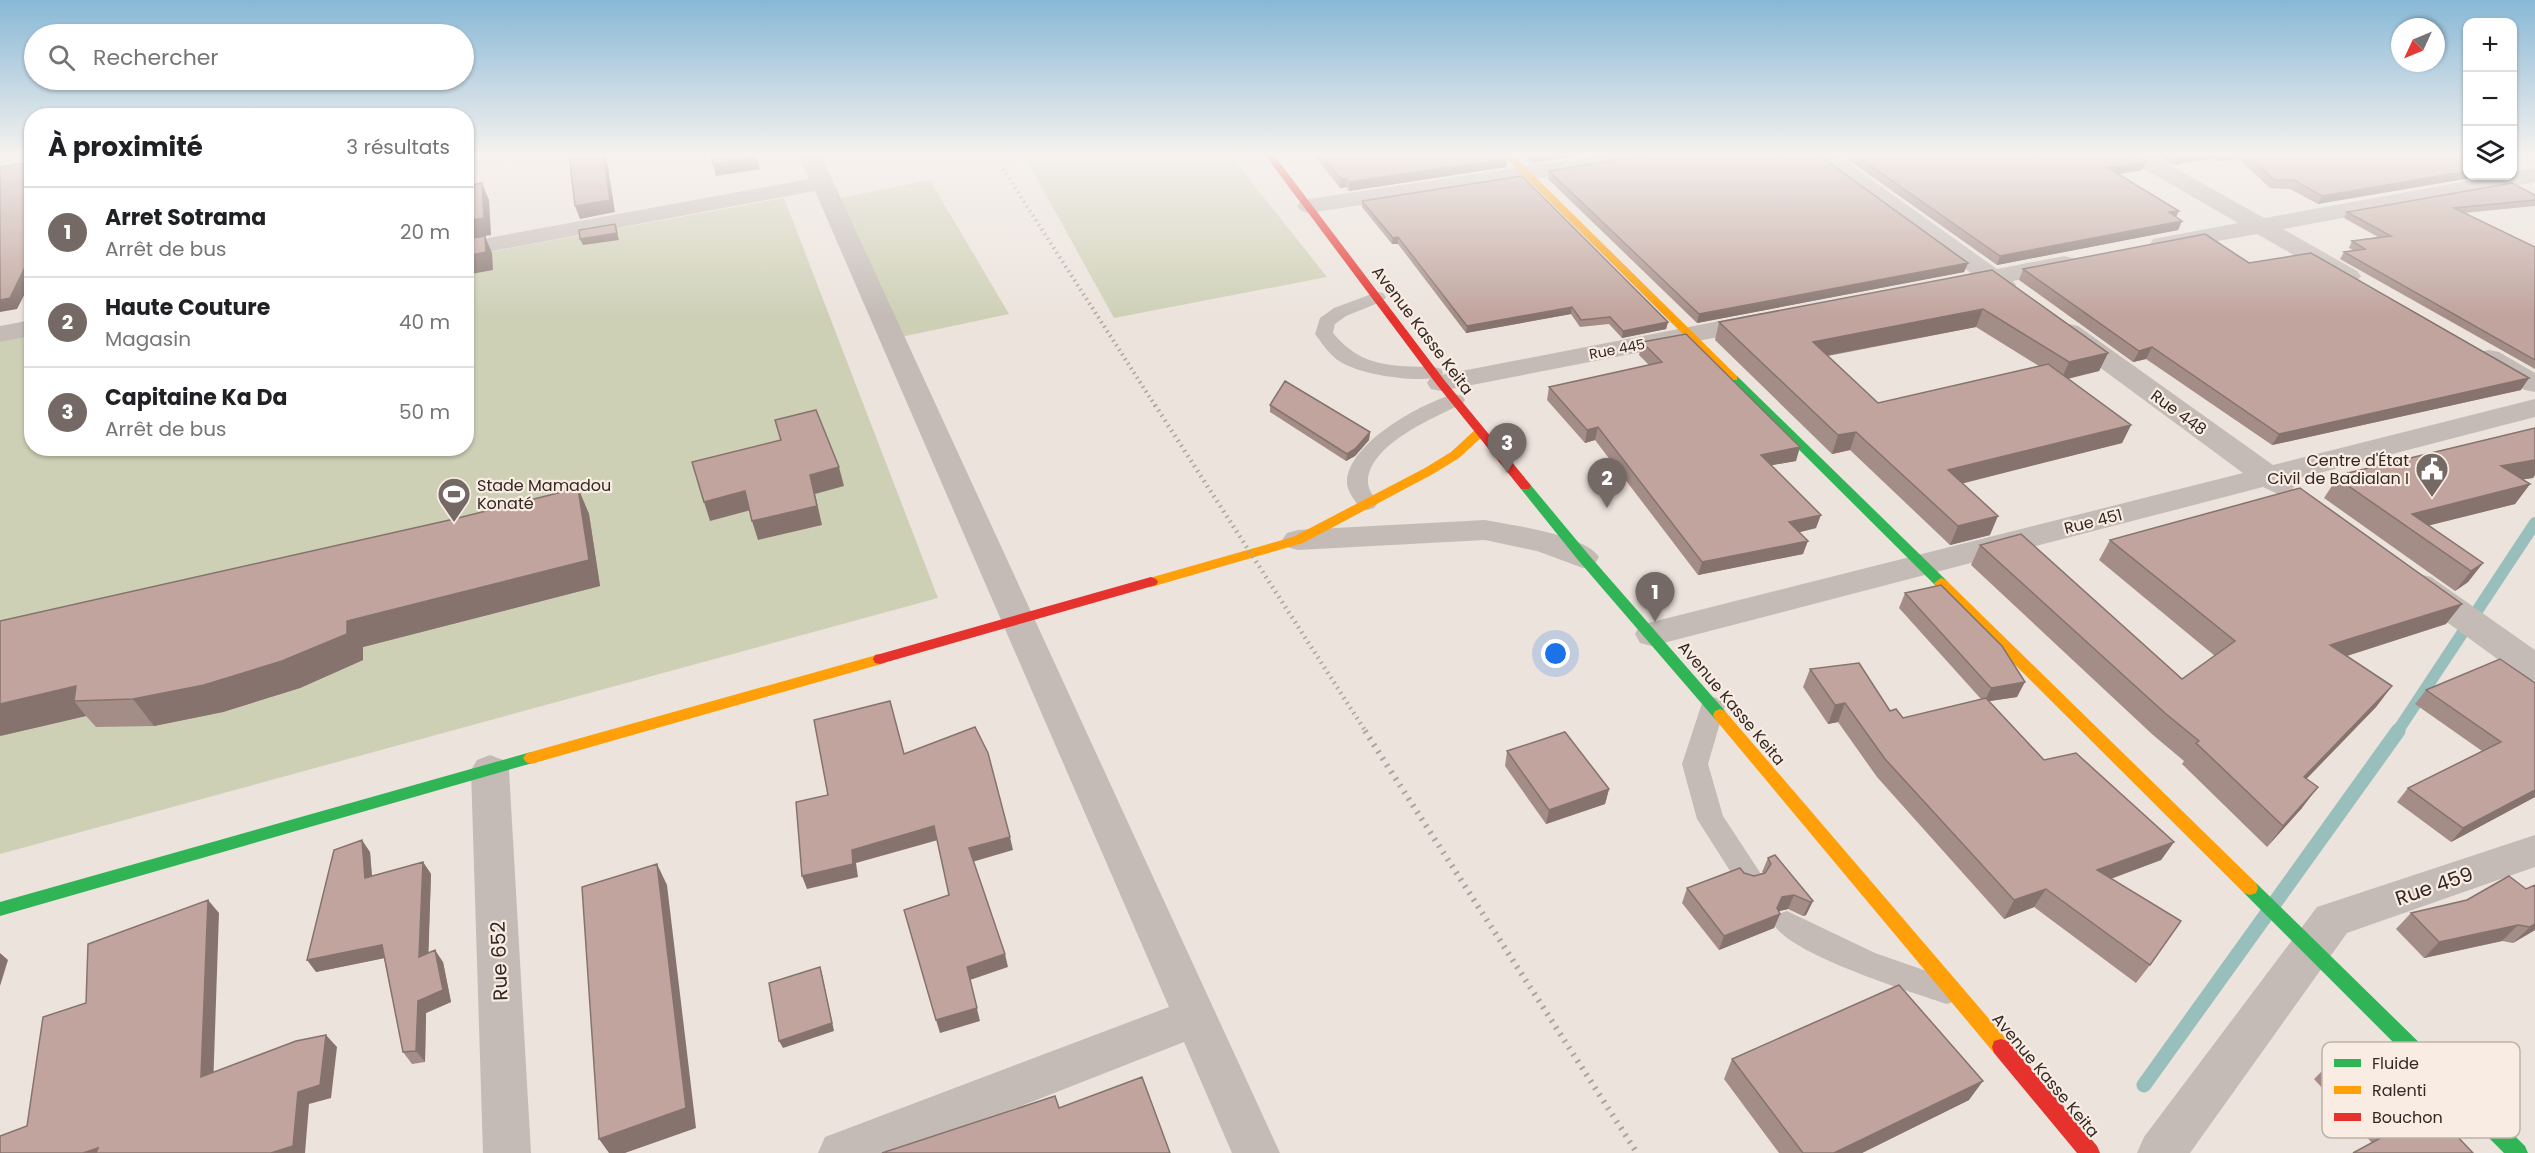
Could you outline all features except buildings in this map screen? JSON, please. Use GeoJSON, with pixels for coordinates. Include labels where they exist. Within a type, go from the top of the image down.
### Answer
{"type":"FeatureCollection","features":[{"type":"Feature","properties":{"kind":"street"},"geometry":{"type":"LineString","coordinates":[[474,247],[642,209]]}},
{"type":"Feature","properties":{"kind":"street"},"geometry":{"type":"LineString","coordinates":[[834,209],[1256,1153]]}},
{"type":"Feature","properties":{"kind":"street","name":"Avenue Kasse Keita"},"geometry":{"type":"LineString","coordinates":[[1312,209],[1443,385],[1582,556],[1652,634],[2090,1153]]}},
{"type":"Feature","properties":{"kind":"street"},"geometry":{"type":"LineString","coordinates":[[1562,209],[2180,819],[2313,934],[2414,1042]]}},
{"type":"Feature","properties":{"kind":"street"},"geometry":{"type":"LineString","coordinates":[[1898,209],[2021,298]]}},
{"type":"Feature","properties":{"kind":"street"},"geometry":{"type":"LineString","coordinates":[[2230,209],[2371,290]]}},
{"type":"Feature","properties":{"kind":"street"},"geometry":{"type":"LineString","coordinates":[[2143,248],[2352,209]]}},
{"type":"Feature","properties":{"kind":"street"},"geometry":{"type":"LineString","coordinates":[[1934,288],[2085,259]]}},
{"type":"Feature","properties":{"kind":"street","name":"Rue 445"},"geometry":{"type":"LineString","coordinates":[[1443,385],[1783,317]]}},
{"type":"Feature","properties":{"kind":"street","name":"Rue 448"},"geometry":{"type":"LineString","coordinates":[[2050,319],[2297,497]]}},
{"type":"Feature","properties":{"kind":"street"},"geometry":{"type":"LineString","coordinates":[[0,334],[24,330]]}},
{"type":"Feature","properties":{"kind":"street"},"geometry":{"type":"LineString","coordinates":[[2474,349],[2535,384]]}},
{"type":"Feature","properties":{"kind":"street","name":"Rue 451"},"geometry":{"type":"LineString","coordinates":[[1652,634],[2535,408]]}},
{"type":"Feature","properties":{"kind":"street"},"geometry":{"type":"LineString","coordinates":[[0,909],[1298,540],[1337,521],[1455,455],[1480,432]]}},
{"type":"Feature","properties":{"kind":"street"},"geometry":{"type":"LineString","coordinates":[[1298,540],[1485,530],[1545,542],[1582,556]]}},
{"type":"Feature","properties":{"kind":"street"},"geometry":{"type":"LineString","coordinates":[[2394,568],[2535,668]]}},
{"type":"Feature","properties":{"kind":"street","name":"Rue 652"},"geometry":{"type":"LineString","coordinates":[[490,770],[507,1153]]}},
{"type":"Feature","properties":{"kind":"street","name":"Rue 459"},"geometry":{"type":"LineString","coordinates":[[2313,934],[2535,851]]}},
{"type":"Feature","properties":{"kind":"street"},"geometry":{"type":"LineString","coordinates":[[2161,1153],[2313,934]]}},
{"type":"Feature","properties":{"kind":"street"},"geometry":{"type":"LineString","coordinates":[[842,1153],[1196,1017]]}},
{"type":"Feature","properties":{"kind":"street"},"geometry":{"type":"LineString","coordinates":[[2504,1138],[2518,1153]]}},
{"type":"Feature","properties":{"kind":"lane"},"geometry":{"type":"LineString","coordinates":[[1367,503],[1356,484],[1360,464],[1389,436],[1409,422],[1443,385],[1355,362],[1343,355],[1324,334],[1326,322],[1340,312],[1377,297]]}},
{"type":"Feature","properties":{"kind":"lane"},"geometry":{"type":"LineString","coordinates":[[1713,706],[1695,764],[1710,819],[1749,877]]}},
{"type":"Feature","properties":{"kind":"lane"},"geometry":{"type":"LineString","coordinates":[[1787,923],[1818,943],[1864,964],[1957,994]]}},
{"type":"Feature","properties":{"kind":"green space","name":"Stade Mamadou Konaté"},"geometry":{"type":"Polygon","coordinates":[[[725,209],[788,209],[938,598],[0,854],[0,342],[24,337],[24,456],[474,456],[474,255],[725,209]]]}},
{"type":"Feature","properties":{"kind":"green space"},"geometry":{"type":"Polygon","coordinates":[[[840,209],[947,209],[1009,314],[901,337],[840,209]]]}},
{"type":"Feature","properties":{"kind":"green space"},"geometry":{"type":"Polygon","coordinates":[[[1054,209],[1273,209],[1327,277],[1114,318],[1054,209]]]}},
{"type":"Feature","properties":{"kind":"waterway"},"geometry":{"type":"LineString","coordinates":[[2397,732],[2535,523]]}},
{"type":"Feature","properties":{"kind":"waterway"},"geometry":{"type":"LineString","coordinates":[[2144,1085],[2398,731]]}},
{"type":"Feature","properties":{"kind":"railway"},"geometry":{"type":"LineString","coordinates":[[1029,209],[1156,407]]}},
{"type":"Feature","properties":{"kind":"railway"},"geometry":{"type":"LineString","coordinates":[[1155,405],[1366,732]]}},
{"type":"Feature","properties":{"kind":"railway"},"geometry":{"type":"LineString","coordinates":[[1365,731],[1637,1153]]}},
{"type":"Feature","properties":{"kind":"traffic: fast"},"geometry":{"type":"LineString","coordinates":[[1733,378],[1941,583]]}},
{"type":"Feature","properties":{"kind":"traffic: fast"},"geometry":{"type":"LineString","coordinates":[[1525,486],[1583,557],[1720,715]]}},
{"type":"Feature","properties":{"kind":"traffic: fast"},"geometry":{"type":"LineString","coordinates":[[0,909],[531,758]]}},
{"type":"Feature","properties":{"kind":"traffic: fast"},"geometry":{"type":"LineString","coordinates":[[2250,888],[2406,1042]]}},
{"type":"Feature","properties":{"kind":"traffic: fast"},"geometry":{"type":"LineString","coordinates":[[2503,1138],[2518,1153]]}},
{"type":"Feature","properties":{"kind":"traffic: slow"},"geometry":{"type":"LineString","coordinates":[[1562,209],[1733,378]]}},
{"type":"Feature","properties":{"kind":"traffic: slow"},"geometry":{"type":"LineString","coordinates":[[1151,582],[1298,540],[1429,471],[1455,455],[1480,432]]}},
{"type":"Feature","properties":{"kind":"traffic: slow"},"geometry":{"type":"LineString","coordinates":[[1941,583],[2250,888]]}},
{"type":"Feature","properties":{"kind":"traffic: slow"},"geometry":{"type":"LineString","coordinates":[[531,758],[880,659]]}},
{"type":"Feature","properties":{"kind":"traffic: slow"},"geometry":{"type":"LineString","coordinates":[[1720,715],[2001,1047]]}},
{"type":"Feature","properties":{"kind":"traffic: jam"},"geometry":{"type":"LineString","coordinates":[[1310,209],[1441,383],[1525,486]]}},
{"type":"Feature","properties":{"kind":"traffic: jam"},"geometry":{"type":"LineString","coordinates":[[880,659],[1151,582]]}},
{"type":"Feature","properties":{"kind":"traffic: jam"},"geometry":{"type":"LineString","coordinates":[[2001,1047],[2090,1153]]}},
{"type":"Feature","properties":{"kind":"place","name":"Capitaine Ka Da"},"geometry":{"type":"Point","coordinates":[1507,473]}},
{"type":"Feature","properties":{"kind":"place","name":"Centre d'État Civil de Badialan I"},"geometry":{"type":"Point","coordinates":[2432,498]}},
{"type":"Feature","properties":{"kind":"place","name":"Haute Couture"},"geometry":{"type":"Point","coordinates":[1607,508]}},
{"type":"Feature","properties":{"kind":"place","name":"Stade Mamadou Konaté"},"geometry":{"type":"Point","coordinates":[454,523]}},
{"type":"Feature","properties":{"kind":"place","name":"Arret Sotrama"},"geometry":{"type":"Point","coordinates":[1655,622]}}]}
